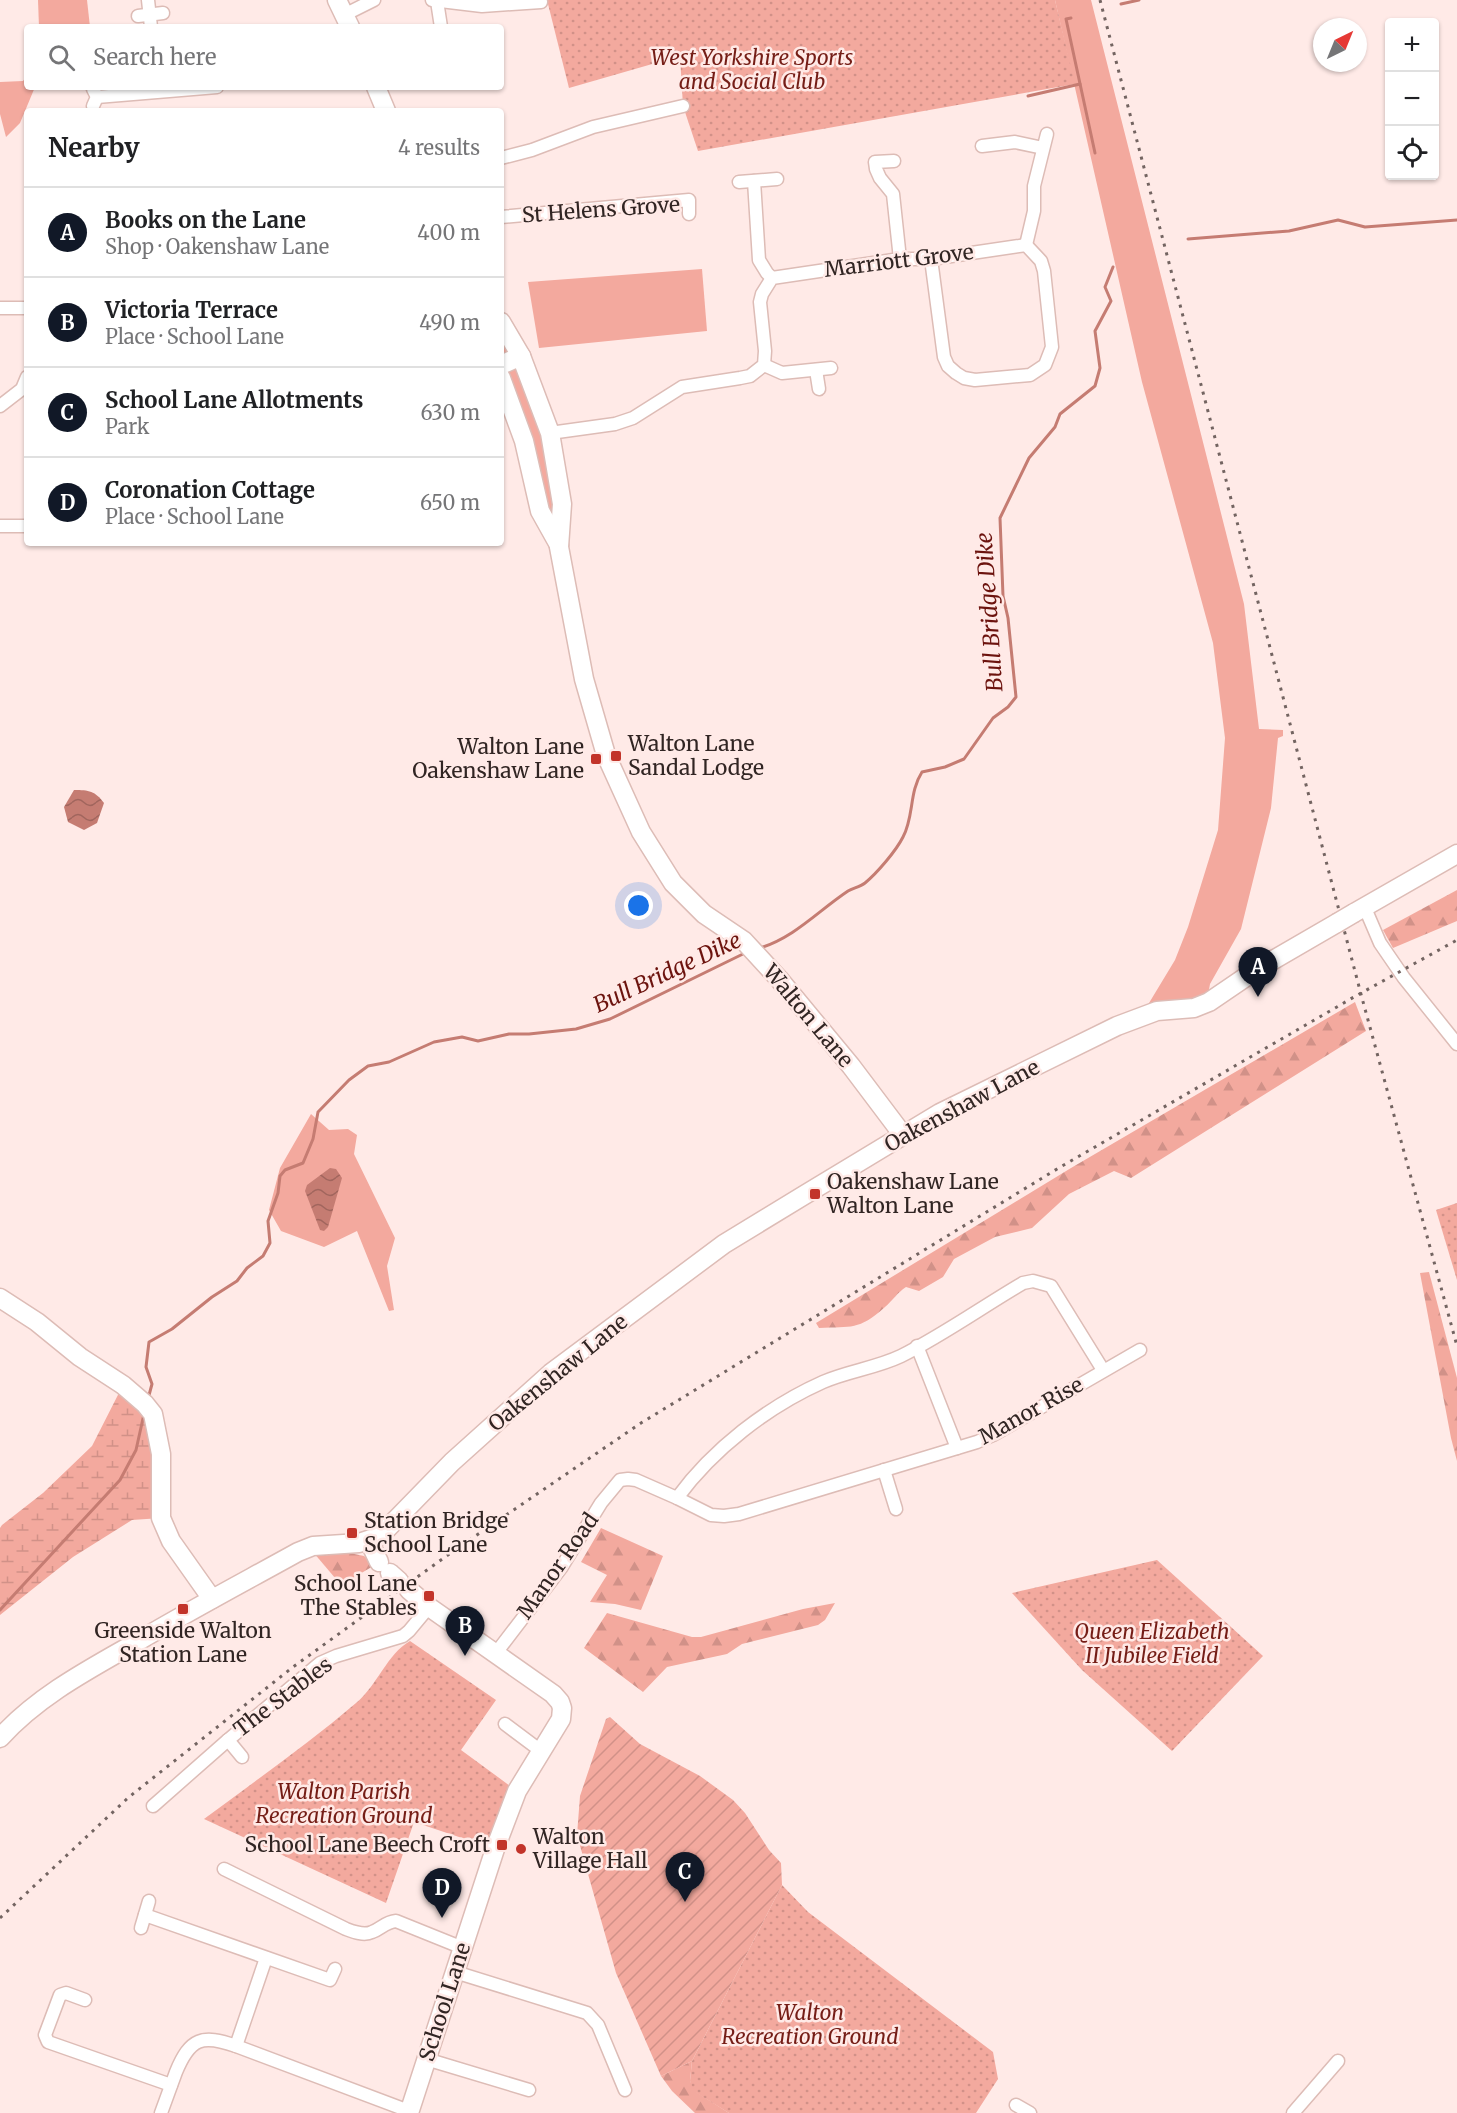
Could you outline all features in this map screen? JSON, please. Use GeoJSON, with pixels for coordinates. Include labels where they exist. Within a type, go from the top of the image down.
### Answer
{"type":"FeatureCollection","features":[{"type":"Feature","properties":{"kind":"street"},"geometry":{"type":"LineString","coordinates":[[148,0],[146,19],[163,14]]}},
{"type":"Feature","properties":{"kind":"street"},"geometry":{"type":"LineString","coordinates":[[344,14],[374,0]]}},
{"type":"Feature","properties":{"kind":"street"},"geometry":{"type":"LineString","coordinates":[[440,24],[435,0],[541,3]]}},
{"type":"Feature","properties":{"kind":"street"},"geometry":{"type":"LineString","coordinates":[[95,97],[181,90]]}},
{"type":"Feature","properties":{"kind":"street"},"geometry":{"type":"LineString","coordinates":[[377,90],[385,108]]}},
{"type":"Feature","properties":{"kind":"street"},"geometry":{"type":"LineString","coordinates":[[504,157],[532,150],[593,127],[683,106]]}},
{"type":"Feature","properties":{"kind":"street"},"geometry":{"type":"LineString","coordinates":[[931,259],[941,345],[948,366],[964,378],[975,380],[1030,375],[1045,365],[1052,347],[1044,271],[1041,261],[1026,244],[1034,211],[1034,186],[1047,134]]}},
{"type":"Feature","properties":{"kind":"street"},"geometry":{"type":"LineString","coordinates":[[982,146],[1015,142],[1043,148]]}},
{"type":"Feature","properties":{"kind":"street"},"geometry":{"type":"LineString","coordinates":[[894,161],[875,162],[876,169],[893,194],[900,258]]}},
{"type":"Feature","properties":{"kind":"street"},"geometry":{"type":"LineString","coordinates":[[739,182],[777,178]]}},
{"type":"Feature","properties":{"kind":"street"},"geometry":{"type":"LineString","coordinates":[[524,441],[550,433],[615,424],[633,418],[682,387],[750,376],[764,365],[765,351],[760,302],[772,278],[766,273],[759,260],[754,181]]}},
{"type":"Feature","properties":{"kind":"street","name":"St Helens Grove"},"geometry":{"type":"LineString","coordinates":[[504,217],[688,200],[689,214]]}},
{"type":"Feature","properties":{"kind":"street","name":"Marriott Grove"},"geometry":{"type":"LineString","coordinates":[[772,278],[900,258],[931,259],[1026,244]]}},
{"type":"Feature","properties":{"kind":"street"},"geometry":{"type":"LineString","coordinates":[[0,308],[24,308]]}},
{"type":"Feature","properties":{"kind":"street","name":"Walton Lane"},"geometry":{"type":"LineString","coordinates":[[504,327],[521,356],[550,433],[562,504],[560,547],[584,679],[606,755],[641,832],[673,883],[704,914],[753,950],[851,1066],[903,1136]]}},
{"type":"Feature","properties":{"kind":"street"},"geometry":{"type":"LineString","coordinates":[[504,364],[521,356]]}},
{"type":"Feature","properties":{"kind":"street"},"geometry":{"type":"LineString","coordinates":[[764,365],[782,373],[831,368]]}},
{"type":"Feature","properties":{"kind":"street"},"geometry":{"type":"LineString","coordinates":[[816,370],[819,389]]}},
{"type":"Feature","properties":{"kind":"street"},"geometry":{"type":"LineString","coordinates":[[0,406],[21,389],[24,383]]}},
{"type":"Feature","properties":{"kind":"street","name":"Walton Lane"},"geometry":{"type":"LineString","coordinates":[[504,386],[524,441],[540,511],[560,547]]}},
{"type":"Feature","properties":{"kind":"street"},"geometry":{"type":"LineString","coordinates":[[0,526],[24,526]]}},
{"type":"Feature","properties":{"kind":"street","name":"Oakenshaw Lane"},"geometry":{"type":"LineString","coordinates":[[369,1541],[380,1536],[452,1462],[551,1373],[724,1244],[940,1113],[1117,1026],[1157,1011],[1194,1008],[1209,1002],[1256,970],[1457,854]]}},
{"type":"Feature","properties":{"kind":"street"},"geometry":{"type":"LineString","coordinates":[[1359,911],[1404,978],[1457,1044]]}},
{"type":"Feature","properties":{"kind":"street"},"geometry":{"type":"LineString","coordinates":[[677,1498],[694,1475],[745,1429],[788,1401],[823,1382],[885,1362],[917,1346],[1023,1283],[1033,1281],[1051,1286],[1103,1370]]}},
{"type":"Feature","properties":{"kind":"street"},"geometry":{"type":"LineString","coordinates":[[0,1298],[37,1322],[80,1357],[123,1385],[153,1414],[161,1454],[161,1518],[171,1541],[212,1599]]}},
{"type":"Feature","properties":{"kind":"street"},"geometry":{"type":"LineString","coordinates":[[917,1346],[957,1448]]}},
{"type":"Feature","properties":{"kind":"street","name":"Manor Rise"},"geometry":{"type":"LineString","coordinates":[[620,1480],[636,1480],[711,1515],[739,1514],[993,1435],[1140,1350]]}},
{"type":"Feature","properties":{"kind":"street"},"geometry":{"type":"LineString","coordinates":[[884,1470],[896,1509]]}},
{"type":"Feature","properties":{"kind":"street","name":"Manor Road"},"geometry":{"type":"LineString","coordinates":[[496,1653],[561,1568],[601,1503],[620,1480]]}},
{"type":"Feature","properties":{"kind":"street"},"geometry":{"type":"LineString","coordinates":[[0,1738],[36,1704],[68,1682],[212,1599],[313,1546],[369,1541]]}},
{"type":"Feature","properties":{"kind":"street","name":"School Lane"},"geometry":{"type":"LineString","coordinates":[[369,1541],[394,1576],[429,1607],[553,1694],[560,1702],[563,1712],[517,1791],[495,1849],[409,2112]]}},
{"type":"Feature","properties":{"kind":"street","name":"The Stables"},"geometry":{"type":"LineString","coordinates":[[153,1806],[320,1663],[373,1641],[403,1636],[429,1607]]}},
{"type":"Feature","properties":{"kind":"street"},"geometry":{"type":"LineString","coordinates":[[508,1730],[541,1751]]}},
{"type":"Feature","properties":{"kind":"street","name":"The Stables"},"geometry":{"type":"LineString","coordinates":[[228,1740],[242,1757]]}},
{"type":"Feature","properties":{"kind":"street"},"geometry":{"type":"LineString","coordinates":[[224,1869],[346,1929],[361,1934],[371,1933],[389,1922],[396,1921],[463,1948]]}},
{"type":"Feature","properties":{"kind":"street"},"geometry":{"type":"LineString","coordinates":[[141,1928],[149,1901]]}},
{"type":"Feature","properties":{"kind":"street"},"geometry":{"type":"LineString","coordinates":[[145,1915],[330,1980],[335,1969]]}},
{"type":"Feature","properties":{"kind":"street"},"geometry":{"type":"LineString","coordinates":[[236,2046],[266,1958]]}},
{"type":"Feature","properties":{"kind":"street"},"geometry":{"type":"LineString","coordinates":[[455,1972],[587,2013],[598,2025],[614,2074],[625,2090]]}},
{"type":"Feature","properties":{"kind":"street"},"geometry":{"type":"LineString","coordinates":[[85,2000],[66,1993],[60,1995],[45,2035],[48,2042],[171,2085]]}},
{"type":"Feature","properties":{"kind":"street"},"geometry":{"type":"LineString","coordinates":[[161,2113],[183,2055],[194,2044],[212,2039],[409,2112]]}},
{"type":"Feature","properties":{"kind":"street"},"geometry":{"type":"LineString","coordinates":[[426,2059],[528,2093]]}},
{"type":"Feature","properties":{"kind":"street"},"geometry":{"type":"LineString","coordinates":[[1293,2113],[1340,2059]]}},
{"type":"Feature","properties":{"kind":"street"},"geometry":{"type":"LineString","coordinates":[[1016,2105],[1028,2112]]}},
{"type":"Feature","properties":{"kind":"green space"},"geometry":{"type":"Polygon","coordinates":[[[38,0],[87,0],[90,24],[39,24],[38,0]]]}},
{"type":"Feature","properties":{"kind":"green space","name":"West Yorkshire Sports and Social Club"},"geometry":{"type":"Polygon","coordinates":[[[547,0],[1055,0],[1075,84],[698,151],[683,106],[680,56],[569,88],[547,0]]]}},
{"type":"Feature","properties":{"kind":"green space"},"geometry":{"type":"Polygon","coordinates":[[[1055,0],[1091,0],[1244,604],[1259,729],[1283,730],[1283,736],[1278,738],[1271,808],[1241,929],[1210,984],[1208,995],[1190,1001],[1146,1008],[1175,960],[1188,927],[1218,830],[1225,738],[1213,643],[1142,382],[1055,0]]]}},
{"type":"Feature","properties":{"kind":"green space"},"geometry":{"type":"Polygon","coordinates":[[[23,81],[24,90],[34,90],[26,108],[24,108],[20,123],[6,137],[0,114],[0,82],[23,81]]]}},
{"type":"Feature","properties":{"kind":"green space"},"geometry":{"type":"Polygon","coordinates":[[[702,269],[707,331],[539,348],[528,282],[702,269]]]}},
{"type":"Feature","properties":{"kind":"green space"},"geometry":{"type":"Polygon","coordinates":[[[504,328],[542,409],[559,547],[504,387],[504,328]]]}},
{"type":"Feature","properties":{"kind":"green space"},"geometry":{"type":"Polygon","coordinates":[[[1457,890],[1457,921],[1393,948],[1383,930],[1457,890]]]}},
{"type":"Feature","properties":{"kind":"green space"},"geometry":{"type":"Polygon","coordinates":[[[1355,1002],[1366,1031],[1131,1178],[1114,1171],[1069,1194],[1032,1228],[995,1237],[954,1259],[943,1277],[919,1291],[906,1287],[876,1315],[861,1324],[819,1328],[816,1323],[1071,1168],[1355,1002]]]}},
{"type":"Feature","properties":{"kind":"green space"},"geometry":{"type":"Polygon","coordinates":[[[311,1114],[329,1130],[348,1129],[357,1135],[354,1154],[395,1238],[387,1266],[394,1310],[389,1311],[357,1231],[324,1247],[281,1231],[269,1210],[280,1168],[311,1114]]]}},
{"type":"Feature","properties":{"kind":"green space"},"geometry":{"type":"Polygon","coordinates":[[[1457,1203],[1457,1280],[1436,1210],[1457,1203]]]}},
{"type":"Feature","properties":{"kind":"green space"},"geometry":{"type":"Polygon","coordinates":[[[1429,1272],[1457,1378],[1457,1461],[1420,1273],[1429,1272]]]}},
{"type":"Feature","properties":{"kind":"green space"},"geometry":{"type":"Polygon","coordinates":[[[123,1385],[145,1404],[161,1518],[132,1520],[73,1557],[0,1615],[0,1528],[43,1493],[92,1446],[123,1385]]]}},
{"type":"Feature","properties":{"kind":"green space"},"geometry":{"type":"Polygon","coordinates":[[[601,1528],[663,1556],[641,1610],[615,1604],[590,1602],[607,1575],[581,1562],[601,1528]]]}},
{"type":"Feature","properties":{"kind":"green space"},"geometry":{"type":"Polygon","coordinates":[[[340,1551],[364,1556],[375,1565],[341,1585],[313,1552],[340,1551]]]}},
{"type":"Feature","properties":{"kind":"green space","name":"Queen Elizabeth II Jubilee Field"},"geometry":{"type":"Polygon","coordinates":[[[1157,1560],[1263,1656],[1172,1751],[1082,1670],[1012,1593],[1157,1560]]]}},
{"type":"Feature","properties":{"kind":"green space"},"geometry":{"type":"Polygon","coordinates":[[[835,1603],[825,1620],[818,1625],[742,1644],[727,1654],[667,1667],[643,1692],[584,1648],[607,1613],[692,1637],[701,1637],[803,1609],[835,1603]]]}},
{"type":"Feature","properties":{"kind":"green space","name":"Walton Parish Recreation Ground"},"geometry":{"type":"Polygon","coordinates":[[[410,1641],[496,1700],[461,1750],[517,1791],[495,1849],[414,1822],[386,1903],[204,1819],[356,1703],[370,1688],[388,1662],[410,1641]]]}},
{"type":"Feature","properties":{"kind":"green space"},"geometry":{"type":"Polygon","coordinates":[[[610,1717],[640,1744],[700,1776],[733,1800],[781,1863],[782,1885],[692,2061],[661,2076],[616,1973],[577,1835],[580,1796],[606,1719],[610,1717]]]}},
{"type":"Feature","properties":{"kind":"green space","name":"Walton Recreation Ground"},"geometry":{"type":"Polygon","coordinates":[[[782,1885],[808,1912],[993,2052],[998,2079],[976,2113],[729,2113],[695,2092],[690,2081],[692,2061],[782,1885]]]}},
{"type":"Feature","properties":{"kind":"green space"},"geometry":{"type":"Polygon","coordinates":[[[692,2061],[690,2081],[696,2092],[729,2113],[695,2113],[672,2091],[661,2076],[692,2061]]]}},
{"type":"Feature","properties":{"kind":"water"},"geometry":{"type":"Polygon","coordinates":[[[74,790],[91,792],[104,803],[97,823],[84,830],[68,822],[64,807],[74,790]]]}},
{"type":"Feature","properties":{"kind":"water"},"geometry":{"type":"Polygon","coordinates":[[[330,1168],[336,1169],[342,1178],[328,1227],[324,1231],[320,1230],[305,1191],[307,1185],[330,1168]]]}},
{"type":"Feature","properties":{"kind":"waterway"},"geometry":{"type":"LineString","coordinates":[[1121,4],[1139,0]]}},
{"type":"Feature","properties":{"kind":"waterway"},"geometry":{"type":"LineString","coordinates":[[1071,18],[1066,19],[1095,153]]}},
{"type":"Feature","properties":{"kind":"waterway"},"geometry":{"type":"LineString","coordinates":[[1028,96],[1080,84]]}},
{"type":"Feature","properties":{"kind":"waterway","name":"Bull Bridge Dike"},"geometry":{"type":"LineString","coordinates":[[1188,239],[1289,231],[1338,220],[1365,227],[1457,220]]}},
{"type":"Feature","properties":{"kind":"waterway","name":"Bull Bridge Dike"},"geometry":{"type":"LineString","coordinates":[[760,948],[784,937],[848,891],[870,879],[903,837],[909,821],[915,788],[922,772],[945,767],[964,759],[993,718],[1008,707],[1016,697],[1008,618],[1003,596],[1000,518],[1029,458],[1055,427],[1060,414],[1095,386],[1100,368],[1095,331],[1111,301],[1105,287],[1113,267]]}},
{"type":"Feature","properties":{"kind":"waterway","name":"Bull Bridge Dike"},"geometry":{"type":"LineString","coordinates":[[148,1399],[152,1384],[146,1367],[149,1342],[172,1329],[212,1297],[237,1281],[247,1268],[263,1256],[270,1243],[268,1221],[278,1193],[280,1176],[285,1170],[303,1163],[313,1139],[318,1112],[349,1080],[368,1066],[389,1062],[434,1042],[462,1037],[478,1041],[509,1034],[576,1029],[610,1019],[745,953]]}},
{"type":"Feature","properties":{"kind":"waterway","name":"Bull Bridge Dike"},"geometry":{"type":"LineString","coordinates":[[0,1610],[120,1480],[136,1450],[144,1414]]}},
{"type":"Feature","properties":{"kind":"railway"},"geometry":{"type":"LineString","coordinates":[[1100,0],[1362,998],[1457,1346]]}},
{"type":"Feature","properties":{"kind":"railway"},"geometry":{"type":"LineString","coordinates":[[0,1918],[129,1797],[293,1667],[452,1552],[641,1423],[1057,1169],[1457,940]]}},
{"type":"Feature","properties":{"kind":"place","name":"Walton Lane Sandal Lodge"},"geometry":{"type":"Point","coordinates":[616,756]}},
{"type":"Feature","properties":{"kind":"place","name":"Walton Lane Oakenshaw Lane"},"geometry":{"type":"Point","coordinates":[596,759]}},
{"type":"Feature","properties":{"kind":"place","name":"Books on the Lane"},"geometry":{"type":"Point","coordinates":[1258,997]}},
{"type":"Feature","properties":{"kind":"place","name":"Oakenshaw Lane Walton Lane"},"geometry":{"type":"Point","coordinates":[815,1194]}},
{"type":"Feature","properties":{"kind":"place","name":"Station Bridge School Lane"},"geometry":{"type":"Point","coordinates":[352,1533]}},
{"type":"Feature","properties":{"kind":"place","name":"School Lane The Stables"},"geometry":{"type":"Point","coordinates":[429,1596]}},
{"type":"Feature","properties":{"kind":"place","name":"Greenside Walton Station Lane"},"geometry":{"type":"Point","coordinates":[183,1609]}},
{"type":"Feature","properties":{"kind":"place","name":"Victoria Terrace"},"geometry":{"type":"Point","coordinates":[465,1656]}},
{"type":"Feature","properties":{"kind":"place","name":"School Lane Beech Croft"},"geometry":{"type":"Point","coordinates":[502,1845]}},
{"type":"Feature","properties":{"kind":"place","name":"Walton Village Hall"},"geometry":{"type":"Point","coordinates":[521,1849]}},
{"type":"Feature","properties":{"kind":"place","name":"School Lane Allotments"},"geometry":{"type":"Point","coordinates":[685,1902]}},
{"type":"Feature","properties":{"kind":"place","name":"Coronation Cottage"},"geometry":{"type":"Point","coordinates":[442,1918]}}]}
